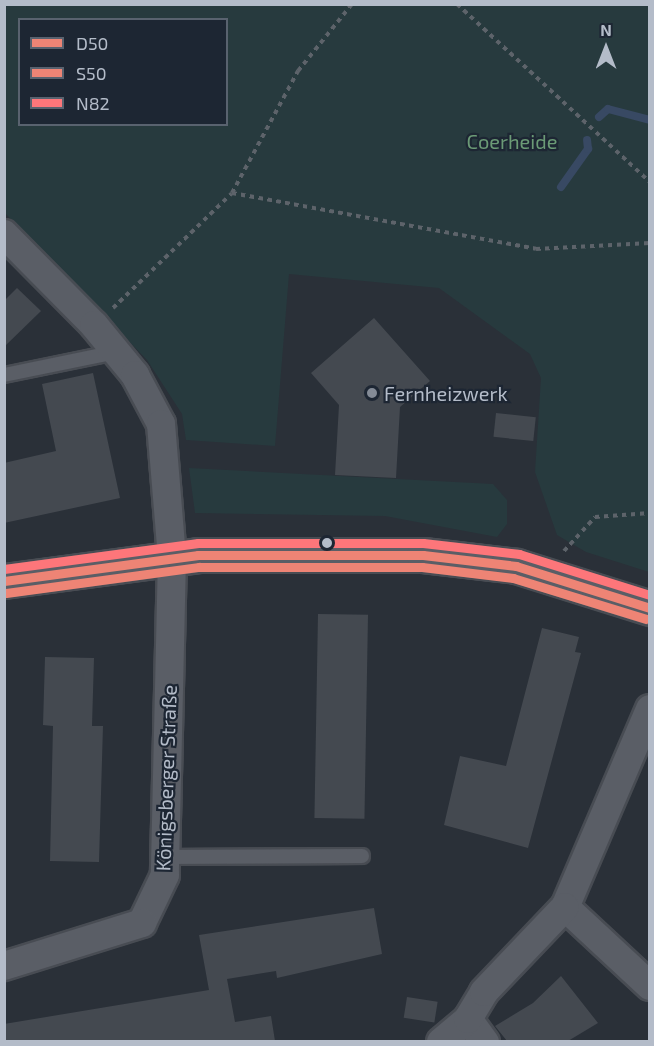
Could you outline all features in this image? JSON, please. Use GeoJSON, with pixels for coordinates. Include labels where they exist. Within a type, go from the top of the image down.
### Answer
{"type":"FeatureCollection","features":[{"type":"Feature","properties":{"kind":"street","name":"Königsberger Straße"},"geometry":{"type":"LineString","coordinates":[[4,234],[94,325],[116,352],[161,424],[172,557],[165,875],[142,923],[4,966]]}},
{"type":"Feature","properties":{"kind":"street"},"geometry":{"type":"LineString","coordinates":[[4,581],[172,557],[341,552],[463,559],[566,578],[650,608]]}},
{"type":"Feature","properties":{"kind":"street"},"geometry":{"type":"LineString","coordinates":[[441,1041],[468,1019],[484,992],[565,907],[650,709]]}},
{"type":"Feature","properties":{"kind":"street"},"geometry":{"type":"LineString","coordinates":[[565,907],[650,986]]}},
{"type":"Feature","properties":{"kind":"street"},"geometry":{"type":"LineString","coordinates":[[468,1019],[486,1041]]}},
{"type":"Feature","properties":{"kind":"lane"},"geometry":{"type":"LineString","coordinates":[[4,375],[116,352]]}},
{"type":"Feature","properties":{"kind":"lane"},"geometry":{"type":"LineString","coordinates":[[165,857],[362,856]]}},
{"type":"Feature","properties":{"kind":"path"},"geometry":{"type":"LineString","coordinates":[[94,325],[232,193],[298,71],[351,4]]}},
{"type":"Feature","properties":{"kind":"path"},"geometry":{"type":"LineString","coordinates":[[457,4],[650,182]]}},
{"type":"Feature","properties":{"kind":"path"},"geometry":{"type":"LineString","coordinates":[[232,193],[536,249],[650,243]]}},
{"type":"Feature","properties":{"kind":"path"},"geometry":{"type":"LineString","coordinates":[[557,558],[595,517],[650,513]]}},
{"type":"Feature","properties":{"kind":"green space","name":"Coerheide"},"geometry":{"type":"Polygon","coordinates":[[[4,5],[649,5],[649,572],[586,552],[557,535],[535,472],[541,378],[530,354],[439,288],[289,274],[275,446],[186,440],[182,414],[147,360],[5,213],[4,5]]]}},
{"type":"Feature","properties":{"kind":"green space"},"geometry":{"type":"Polygon","coordinates":[[[189,468],[493,484],[507,500],[507,524],[497,537],[385,516],[195,513],[189,468]]]}},
{"type":"Feature","properties":{"kind":"building"},"geometry":{"type":"Polygon","coordinates":[[[17,288],[41,311],[4,347],[4,301],[17,288]]]}},
{"type":"Feature","properties":{"kind":"building","name":"Fernheizwerk"},"geometry":{"type":"Polygon","coordinates":[[[374,318],[430,381],[400,407],[396,478],[335,475],[339,405],[311,373],[374,318]]]}},
{"type":"Feature","properties":{"kind":"building"},"geometry":{"type":"Polygon","coordinates":[[[93,373],[120,498],[4,523],[4,463],[56,451],[42,384],[93,373]]]}},
{"type":"Feature","properties":{"kind":"building"},"geometry":{"type":"Polygon","coordinates":[[[496,413],[536,417],[533,441],[493,437],[496,413]]]}},
{"type":"Feature","properties":{"kind":"building"},"geometry":{"type":"Polygon","coordinates":[[[318,614],[368,615],[364,819],[314,818],[318,614]]]}},
{"type":"Feature","properties":{"kind":"building"},"geometry":{"type":"Polygon","coordinates":[[[542,628],[579,637],[575,652],[581,653],[528,848],[444,825],[460,756],[506,766],[542,628]]]}},
{"type":"Feature","properties":{"kind":"building"},"geometry":{"type":"Polygon","coordinates":[[[45,657],[94,658],[92,726],[103,726],[99,862],[50,861],[53,726],[43,725],[45,657]]]}},
{"type":"Feature","properties":{"kind":"building"},"geometry":{"type":"Polygon","coordinates":[[[374,908],[382,954],[277,978],[276,971],[227,979],[235,1022],[271,1016],[275,1041],[4,1041],[4,1024],[209,990],[199,935],[374,908]]]}},
{"type":"Feature","properties":{"kind":"building"},"geometry":{"type":"Polygon","coordinates":[[[561,976],[598,1023],[568,1041],[507,1041],[495,1026],[533,1003],[561,976]]]}},
{"type":"Feature","properties":{"kind":"building"},"geometry":{"type":"Polygon","coordinates":[[[407,997],[438,1002],[434,1023],[404,1018],[407,997]]]}},
{"type":"Feature","properties":{"kind":"waterway"},"geometry":{"type":"LineString","coordinates":[[599,117],[608,109],[650,120]]}},
{"type":"Feature","properties":{"kind":"waterway"},"geometry":{"type":"LineString","coordinates":[[561,187],[588,149],[587,140]]}},
{"type":"Feature","properties":{"kind":"transit line","name":"N82"},"geometry":{"type":"LineString","coordinates":[[4,569],[198,543],[423,543],[519,554],[650,595]]}},
{"type":"Feature","properties":{"kind":"transit line","name":"D50"},"geometry":{"type":"LineString","coordinates":[[4,581],[198,555],[423,555],[516,566],[650,608]]}},
{"type":"Feature","properties":{"kind":"transit line","name":"S50"},"geometry":{"type":"LineString","coordinates":[[6,593],[199,567],[422,567],[513,578],[646,619]]}},
{"type":"Feature","properties":{"kind":"place","name":"Fernheizwerk"},"geometry":{"type":"Point","coordinates":[372,393]}}]}
